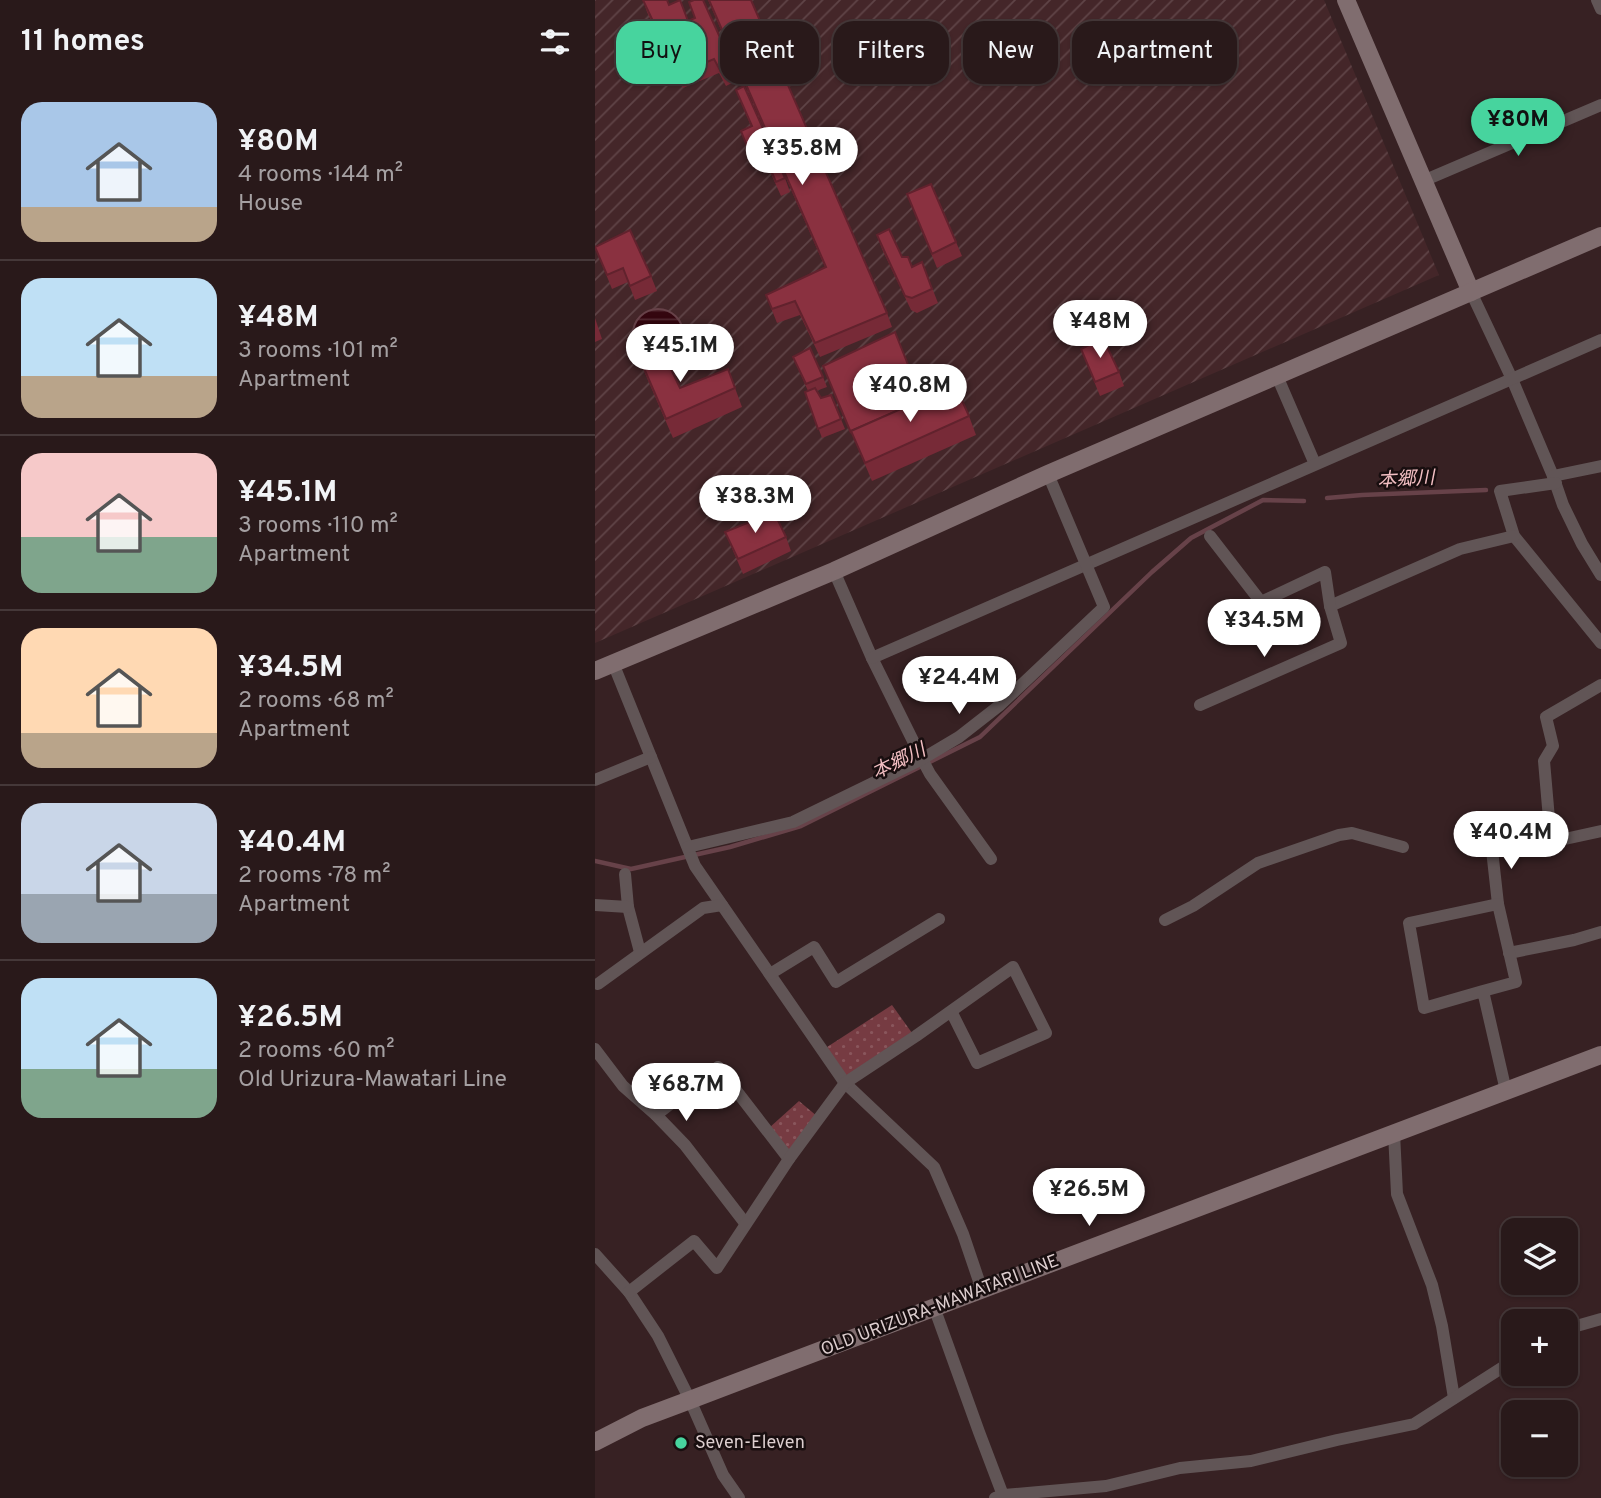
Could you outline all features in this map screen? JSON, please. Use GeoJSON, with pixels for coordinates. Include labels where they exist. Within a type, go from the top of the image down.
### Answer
{"type":"FeatureCollection","features":[{"type":"Feature","properties":{"kind":"street"},"geometry":{"type":"LineString","coordinates":[[1346,0],[1471,292],[1512,379],[1563,505],[1587,554],[1601,575]]}},
{"type":"Feature","properties":{"kind":"street"},"geometry":{"type":"LineString","coordinates":[[1597,0],[1601,9]]}},
{"type":"Feature","properties":{"kind":"street"},"geometry":{"type":"LineString","coordinates":[[1423,180],[1601,105]]}},
{"type":"Feature","properties":{"kind":"street"},"geometry":{"type":"LineString","coordinates":[[595,671],[834,570],[1048,474],[1601,236]]}},
{"type":"Feature","properties":{"kind":"street"},"geometry":{"type":"LineString","coordinates":[[872,658],[1601,340]]}},
{"type":"Feature","properties":{"kind":"street"},"geometry":{"type":"LineString","coordinates":[[1277,376],[1315,464]]}},
{"type":"Feature","properties":{"kind":"street"},"geometry":{"type":"LineString","coordinates":[[1601,466],[1500,491],[1514,536],[1601,643]]}},
{"type":"Feature","properties":{"kind":"street"},"geometry":{"type":"LineString","coordinates":[[688,847],[793,822],[922,759],[959,737],[1000,705],[1104,607],[1048,474]]}},
{"type":"Feature","properties":{"kind":"street"},"geometry":{"type":"LineString","coordinates":[[1200,705],[1341,643],[1329,606],[1325,572],[1261,602],[1210,536]]}},
{"type":"Feature","properties":{"kind":"street"},"geometry":{"type":"LineString","coordinates":[[1329,606],[1460,549],[1514,536]]}},
{"type":"Feature","properties":{"kind":"street"},"geometry":{"type":"LineString","coordinates":[[834,570],[872,658],[930,774],[991,859]]}},
{"type":"Feature","properties":{"kind":"street"},"geometry":{"type":"LineString","coordinates":[[613,663],[695,866],[845,1083],[934,1167],[963,1234],[982,1290]]}},
{"type":"Feature","properties":{"kind":"street"},"geometry":{"type":"LineString","coordinates":[[1601,685],[1546,717],[1553,746],[1544,761],[1551,842],[1601,831]]}},
{"type":"Feature","properties":{"kind":"street"},"geometry":{"type":"LineString","coordinates":[[595,780],[651,757]]}},
{"type":"Feature","properties":{"kind":"street"},"geometry":{"type":"LineString","coordinates":[[1165,920],[1193,906],[1258,863],[1339,835],[1352,833],[1403,847]]}},
{"type":"Feature","properties":{"kind":"street"},"geometry":{"type":"LineString","coordinates":[[1491,841],[1498,904],[1516,982],[1424,1008],[1409,923],[1498,904]]}},
{"type":"Feature","properties":{"kind":"street"},"geometry":{"type":"LineString","coordinates":[[625,874],[628,908],[640,952]]}},
{"type":"Feature","properties":{"kind":"street"},"geometry":{"type":"LineString","coordinates":[[595,905],[628,908]]}},
{"type":"Feature","properties":{"kind":"street"},"geometry":{"type":"LineString","coordinates":[[598,984],[703,908],[722,905]]}},
{"type":"Feature","properties":{"kind":"street"},"geometry":{"type":"LineString","coordinates":[[770,974],[814,947],[836,982],[939,919]]}},
{"type":"Feature","properties":{"kind":"street"},"geometry":{"type":"LineString","coordinates":[[1509,953],[1601,932]]}},
{"type":"Feature","properties":{"kind":"street"},"geometry":{"type":"LineString","coordinates":[[628,1292],[694,1241],[717,1268],[789,1158],[845,1083],[1013,967],[1046,1033],[977,1063],[951,1011]]}},
{"type":"Feature","properties":{"kind":"street"},"geometry":{"type":"LineString","coordinates":[[1483,991],[1506,1091]]}},
{"type":"Feature","properties":{"kind":"street"},"geometry":{"type":"LineString","coordinates":[[595,1049],[623,1086],[685,1145],[745,1223]]}},
{"type":"Feature","properties":{"kind":"street","name":"OLD URIZURA-MAWATARI LINE"},"geometry":{"type":"LineString","coordinates":[[595,1442],[642,1418],[1601,1055]]}},
{"type":"Feature","properties":{"kind":"street"},"geometry":{"type":"LineString","coordinates":[[656,1115],[719,1067],[789,1158]]}},
{"type":"Feature","properties":{"kind":"street"},"geometry":{"type":"LineString","coordinates":[[1394,1133],[1397,1194],[1432,1285],[1454,1398]]}},
{"type":"Feature","properties":{"kind":"street"},"geometry":{"type":"LineString","coordinates":[[595,1254],[628,1292],[658,1336],[723,1475],[739,1498]]}},
{"type":"Feature","properties":{"kind":"street"},"geometry":{"type":"LineString","coordinates":[[934,1307],[1001,1497],[1106,1486],[1180,1468],[1251,1461],[1414,1424],[1501,1368]]}},
{"type":"Feature","properties":{"kind":"street"},"geometry":{"type":"LineString","coordinates":[[1578,1326],[1601,1319]]}},
{"type":"Feature","properties":{"kind":"shaded area"},"geometry":{"type":"Polygon","coordinates":[[[595,0],[1324,0],[1439,275],[595,643],[595,0]]]}},
{"type":"Feature","properties":{"kind":"shaded area"},"geometry":{"type":"Polygon","coordinates":[[[658,309],[675,317],[683,334],[675,351],[658,359],[641,351],[633,334],[641,317],[658,309]]]}},
{"type":"Feature","properties":{"kind":"shaded area"},"geometry":{"type":"Polygon","coordinates":[[[892,1005],[912,1033],[846,1078],[824,1049],[892,1005]]]}},
{"type":"Feature","properties":{"kind":"shaded area"},"geometry":{"type":"Polygon","coordinates":[[[799,1101],[818,1117],[790,1153],[769,1128],[799,1101]]]}},
{"type":"Feature","properties":{"kind":"building"},"geometry":{"type":"Polygon","coordinates":[[[643,0],[667,0],[669,5],[680,0],[688,21],[653,21],[643,0]]]}},
{"type":"Feature","properties":{"kind":"building"},"geometry":{"type":"Polygon","coordinates":[[[694,0],[703,0],[720,37],[720,70],[714,59],[706,62],[706,21],[688,21],[695,18],[689,2],[694,0]]]}},
{"type":"Feature","properties":{"kind":"building"},"geometry":{"type":"Polygon","coordinates":[[[709,0],[751,0],[760,21],[720,21],[720,25],[709,0]]]}},
{"type":"Feature","properties":{"kind":"building"},"geometry":{"type":"Polygon","coordinates":[[[746,84],[787,84],[887,313],[815,343],[795,301],[772,309],[766,295],[826,267],[746,84]]]}},
{"type":"Feature","properties":{"kind":"building"},"geometry":{"type":"Polygon","coordinates":[[[744,86],[785,178],[776,182],[762,150],[751,156],[741,131],[752,126],[736,90],[744,86]]]}},
{"type":"Feature","properties":{"kind":"building"},"geometry":{"type":"Polygon","coordinates":[[[931,184],[956,242],[932,254],[907,194],[931,184]]]}},
{"type":"Feature","properties":{"kind":"building"},"geometry":{"type":"Polygon","coordinates":[[[889,229],[902,257],[908,257],[912,267],[922,262],[932,289],[912,298],[905,296],[877,235],[889,229]]]}},
{"type":"Feature","properties":{"kind":"building"},"geometry":{"type":"Polygon","coordinates":[[[630,230],[651,276],[630,286],[623,268],[607,275],[595,247],[630,230]]]}},
{"type":"Feature","properties":{"kind":"building"},"geometry":{"type":"Polygon","coordinates":[[[895,332],[922,400],[851,433],[823,366],[895,332]]]}},
{"type":"Feature","properties":{"kind":"building"},"geometry":{"type":"Polygon","coordinates":[[[1103,338],[1119,372],[1095,382],[1081,349],[1103,338]]]}},
{"type":"Feature","properties":{"kind":"building"},"geometry":{"type":"Polygon","coordinates":[[[659,344],[680,388],[728,369],[735,388],[666,419],[637,352],[659,344]]]}},
{"type":"Feature","properties":{"kind":"building"},"geometry":{"type":"Polygon","coordinates":[[[810,348],[823,377],[806,384],[793,357],[810,348]]]}},
{"type":"Feature","properties":{"kind":"building"},"geometry":{"type":"Polygon","coordinates":[[[955,385],[969,416],[865,463],[851,431],[955,385]]]}},
{"type":"Feature","properties":{"kind":"building"},"geometry":{"type":"Polygon","coordinates":[[[815,388],[821,398],[831,395],[841,419],[818,429],[805,392],[815,388]]]}},
{"type":"Feature","properties":{"kind":"building"},"geometry":{"type":"Polygon","coordinates":[[[774,512],[786,537],[738,559],[725,532],[774,512]]]}},
{"type":"Feature","properties":{"kind":"waterway","name":"本郷川"},"geometry":{"type":"LineString","coordinates":[[1327,498],[1486,490]]}},
{"type":"Feature","properties":{"kind":"waterway","name":"本郷川"},"geometry":{"type":"LineString","coordinates":[[595,861],[631,869],[730,847],[801,826],[980,737],[1191,538],[1263,500],[1304,501]]}},
{"type":"Feature","properties":{"kind":"place","name":"Seven-Eleven"},"geometry":{"type":"Point","coordinates":[681,1443]}}]}
